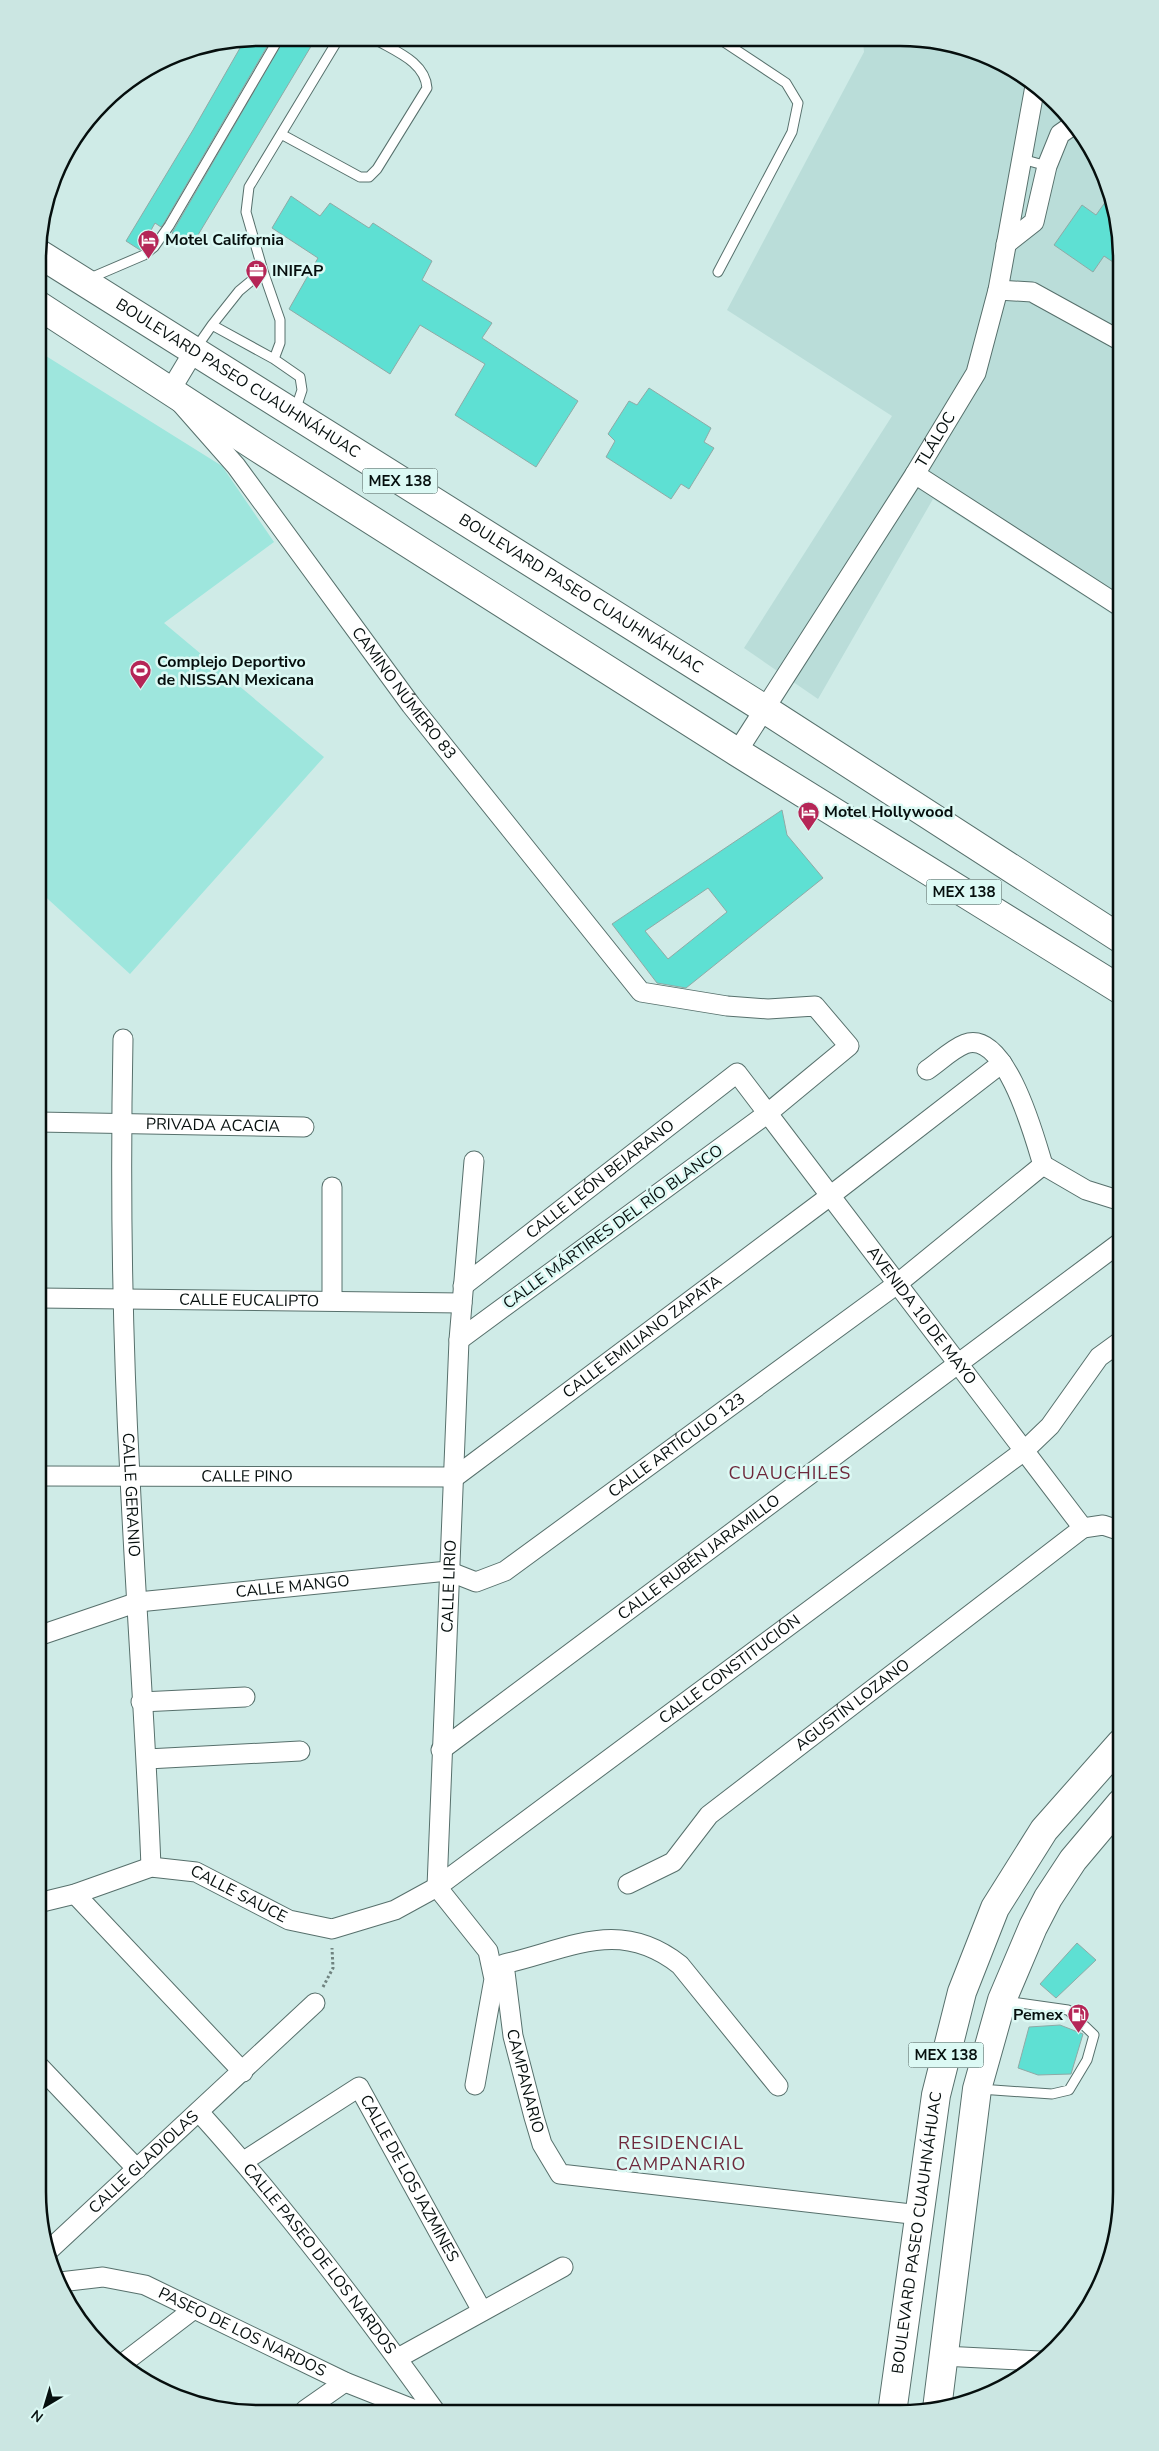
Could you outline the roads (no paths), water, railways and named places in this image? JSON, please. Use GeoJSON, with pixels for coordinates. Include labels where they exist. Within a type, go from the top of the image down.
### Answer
{"type":"FeatureCollection","features":[{"type":"Feature","properties":{"kind":"main road","name":"BOULEVARD PASEO CUAUHNÁHUAC"},"geometry":{"type":"LineString","coordinates":[[46,258],[764,708],[1113,934]]}},
{"type":"Feature","properties":{"kind":"main road","name":"MEX 138"},"geometry":{"type":"LineString","coordinates":[[46,310],[737,752],[1113,985]]}},
{"type":"Feature","properties":{"kind":"main road","name":"BOULEVARD PASEO CUAUHNÁHUAC"},"geometry":{"type":"LineString","coordinates":[[893,2405],[936,2095],[962,1992],[995,1908],[1044,1830],[1113,1752]]}},
{"type":"Feature","properties":{"kind":"main road","name":"MEX 138"},"geometry":{"type":"LineString","coordinates":[[938,2401],[977,2089],[1002,2000],[1033,1927],[1048,1898],[1078,1854],[1113,1812]]}},
{"type":"Feature","properties":{"kind":"street","name":"TLÁLOC"},"geometry":{"type":"LineString","coordinates":[[737,752],[915,474],[976,373],[998,290],[1034,94]]}},
{"type":"Feature","properties":{"kind":"street"},"geometry":{"type":"LineString","coordinates":[[1006,244],[1034,222],[1047,166],[1060,134],[1068,128]]}},
{"type":"Feature","properties":{"kind":"street"},"geometry":{"type":"LineString","coordinates":[[998,290],[1032,292],[1113,336]]}},
{"type":"Feature","properties":{"kind":"street"},"geometry":{"type":"LineString","coordinates":[[170,391],[194,351]]}},
{"type":"Feature","properties":{"kind":"street","name":"CAMINO NÚMERO 83"},"geometry":{"type":"LineString","coordinates":[[170,391],[236,466],[411,705],[641,992]]}},
{"type":"Feature","properties":{"kind":"street"},"geometry":{"type":"LineString","coordinates":[[915,474],[1113,595]]}},
{"type":"Feature","properties":{"kind":"street","name":"CALLE MÁRTIRES DEL RÍO BLANCO"},"geometry":{"type":"LineString","coordinates":[[459,1340],[768,1113],[849,1046],[815,1006],[768,1009],[727,1006],[641,992]]}},
{"type":"Feature","properties":{"kind":"street","name":"CALLE GERANIO"},"geometry":{"type":"LineString","coordinates":[[123,1039],[121,1123],[122,1300],[138,1602],[141,1702],[147,1759],[151,1868]]}},
{"type":"Feature","properties":{"kind":"street"},"geometry":{"type":"LineString","coordinates":[[927,1070],[966,1044],[975,1043],[992,1051],[1002,1063],[1023,1103],[1043,1165],[1086,1190],[1113,1198]]}},
{"type":"Feature","properties":{"kind":"street","name":"CALLE EMILIANO ZAPATA"},"geometry":{"type":"LineString","coordinates":[[455,1477],[830,1196],[1002,1063]]}},
{"type":"Feature","properties":{"kind":"street","name":"AVENIDA 10 DE MAYO"},"geometry":{"type":"LineString","coordinates":[[737,1073],[1083,1528]]}},
{"type":"Feature","properties":{"kind":"street","name":"CALLE LEÓN BEJARANO"},"geometry":{"type":"LineString","coordinates":[[462,1294],[737,1073]]}},
{"type":"Feature","properties":{"kind":"street","name":"PRIVADA ACACIA"},"geometry":{"type":"LineString","coordinates":[[46,1122],[304,1127]]}},
{"type":"Feature","properties":{"kind":"street","name":"CALLE LIRIO"},"geometry":{"type":"LineString","coordinates":[[436,1887],[448,1571],[455,1477],[459,1340],[474,1161]]}},
{"type":"Feature","properties":{"kind":"street","name":"CALLE ARTÍCULO 123"},"geometry":{"type":"LineString","coordinates":[[448,1571],[476,1582],[504,1571],[897,1284],[1043,1165]]}},
{"type":"Feature","properties":{"kind":"street"},"geometry":{"type":"LineString","coordinates":[[332,1187],[332,1300]]}},
{"type":"Feature","properties":{"kind":"street","name":"CALLE RUBÉN JARAMILLO"},"geometry":{"type":"LineString","coordinates":[[441,1750],[1113,1248]]}},
{"type":"Feature","properties":{"kind":"street","name":"CALLE EUCALIPTO"},"geometry":{"type":"LineString","coordinates":[[46,1298],[332,1300],[462,1294]]}},
{"type":"Feature","properties":{"kind":"street","name":"CALLE CONSTITUCIÓN"},"geometry":{"type":"LineString","coordinates":[[436,1887],[1024,1451],[1050,1426],[1099,1357],[1113,1347]]}},
{"type":"Feature","properties":{"kind":"street","name":"CALLE PINO"},"geometry":{"type":"LineString","coordinates":[[46,1476],[455,1477]]}},
{"type":"Feature","properties":{"kind":"street"},"geometry":{"type":"LineString","coordinates":[[1083,1528],[1103,1525],[1113,1528]]}},
{"type":"Feature","properties":{"kind":"street","name":"AGUSTÍN LOZANO"},"geometry":{"type":"LineString","coordinates":[[628,1884],[673,1862],[709,1815],[1083,1528]]}},
{"type":"Feature","properties":{"kind":"street","name":"CALLE MANGO"},"geometry":{"type":"LineString","coordinates":[[46,1633],[138,1602],[448,1571]]}},
{"type":"Feature","properties":{"kind":"street"},"geometry":{"type":"LineString","coordinates":[[141,1702],[245,1697]]}},
{"type":"Feature","properties":{"kind":"street"},"geometry":{"type":"LineString","coordinates":[[147,1759],[300,1752]]}},
{"type":"Feature","properties":{"kind":"street","name":"CALLE SAUCE"},"geometry":{"type":"LineString","coordinates":[[46,1901],[75,1894],[151,1868],[196,1872],[289,1920],[332,1929],[394,1910],[436,1887]]}},
{"type":"Feature","properties":{"kind":"street"},"geometry":{"type":"LineString","coordinates":[[436,1887],[488,1952],[494,1979],[475,2085]]}},
{"type":"Feature","properties":{"kind":"street"},"geometry":{"type":"LineString","coordinates":[[75,1894],[243,2072]]}},
{"type":"Feature","properties":{"kind":"street","name":"CAMPANARIO"},"geometry":{"type":"LineString","coordinates":[[778,2086],[680,1965],[665,1953],[631,1940],[595,1939],[504,1964],[514,2036],[534,2117],[542,2144],[560,2174],[920,2215]]}},
{"type":"Feature","properties":{"kind":"street","name":"CALLE GLADIOLAS"},"geometry":{"type":"LineString","coordinates":[[53,2245],[200,2112],[315,2003]]}},
{"type":"Feature","properties":{"kind":"street"},"geometry":{"type":"LineString","coordinates":[[46,2073],[137,2169]]}},
{"type":"Feature","properties":{"kind":"street","name":"CALLE DE LOS JAZMINES"},"geometry":{"type":"LineString","coordinates":[[244,2161],[359,2087],[482,2311]]}},
{"type":"Feature","properties":{"kind":"street","name":"CALLE PASEO DE LOS NARDOS"},"geometry":{"type":"LineString","coordinates":[[200,2112],[244,2161],[398,2358],[431,2405]]}},
{"type":"Feature","properties":{"kind":"street"},"geometry":{"type":"LineString","coordinates":[[398,2358],[563,2267]]}},
{"type":"Feature","properties":{"kind":"street","name":"PASEO DE LOS NARDOS"},"geometry":{"type":"LineString","coordinates":[[66,2281],[103,2277],[146,2285],[345,2382],[405,2405]]}},
{"type":"Feature","properties":{"kind":"street"},"geometry":{"type":"LineString","coordinates":[[128,2359],[194,2310]]}},
{"type":"Feature","properties":{"kind":"street"},"geometry":{"type":"LineString","coordinates":[[943,2356],[1030,2360]]}},
{"type":"Feature","properties":{"kind":"street"},"geometry":{"type":"LineString","coordinates":[[313,2405],[345,2382]]}},
{"type":"Feature","properties":{"kind":"lane"},"geometry":{"type":"LineString","coordinates":[[84,282],[144,255],[154,247],[169,226],[274,46]]}},
{"type":"Feature","properties":{"kind":"lane"},"geometry":{"type":"LineString","coordinates":[[274,359],[280,343],[280,320],[246,212],[250,187],[334,46]]}},
{"type":"Feature","properties":{"kind":"lane"},"geometry":{"type":"LineString","coordinates":[[281,134],[360,177],[369,177],[377,169],[426,88],[426,77],[419,66],[386,46]]}},
{"type":"Feature","properties":{"kind":"lane"},"geometry":{"type":"LineString","coordinates":[[718,272],[792,132],[798,103],[786,83],[730,46]]}},
{"type":"Feature","properties":{"kind":"lane"},"geometry":{"type":"LineString","coordinates":[[1022,159],[1047,166]]}},
{"type":"Feature","properties":{"kind":"lane"},"geometry":{"type":"LineString","coordinates":[[194,351],[212,324],[239,291],[263,270]]}},
{"type":"Feature","properties":{"kind":"lane"},"geometry":{"type":"LineString","coordinates":[[212,324],[274,359],[300,377],[302,390],[294,414]]}},
{"type":"Feature","properties":{"kind":"lane"},"geometry":{"type":"LineString","coordinates":[[977,2089],[1052,2094],[1069,2090],[1087,2060],[1094,2035],[1068,2010],[1002,2000]]}},
{"type":"Feature","properties":{"kind":"place","name":"Motel California"},"geometry":{"type":"Point","coordinates":[149,259]}},
{"type":"Feature","properties":{"kind":"place","name":"INIFAP"},"geometry":{"type":"Point","coordinates":[256,290]}},
{"type":"Feature","properties":{"kind":"place","name":"Complejo Deportivo de NISSAN Mexicana"},"geometry":{"type":"Point","coordinates":[141,690]}},
{"type":"Feature","properties":{"kind":"place","name":"Motel Hollywood"},"geometry":{"type":"Point","coordinates":[808,831]}},
{"type":"Feature","properties":{"kind":"place","name":"Pemex"},"geometry":{"type":"Point","coordinates":[1079,2034]}},
{"type":"Feature","properties":{"kind":"district","name":"CUAUCHILES"},"geometry":{"type":"Point","coordinates":[790,1473]}},
{"type":"Feature","properties":{"kind":"district","name":"RESIDENCIAL CAMPANARIO"},"geometry":{"type":"Point","coordinates":[681,2153]}}]}
